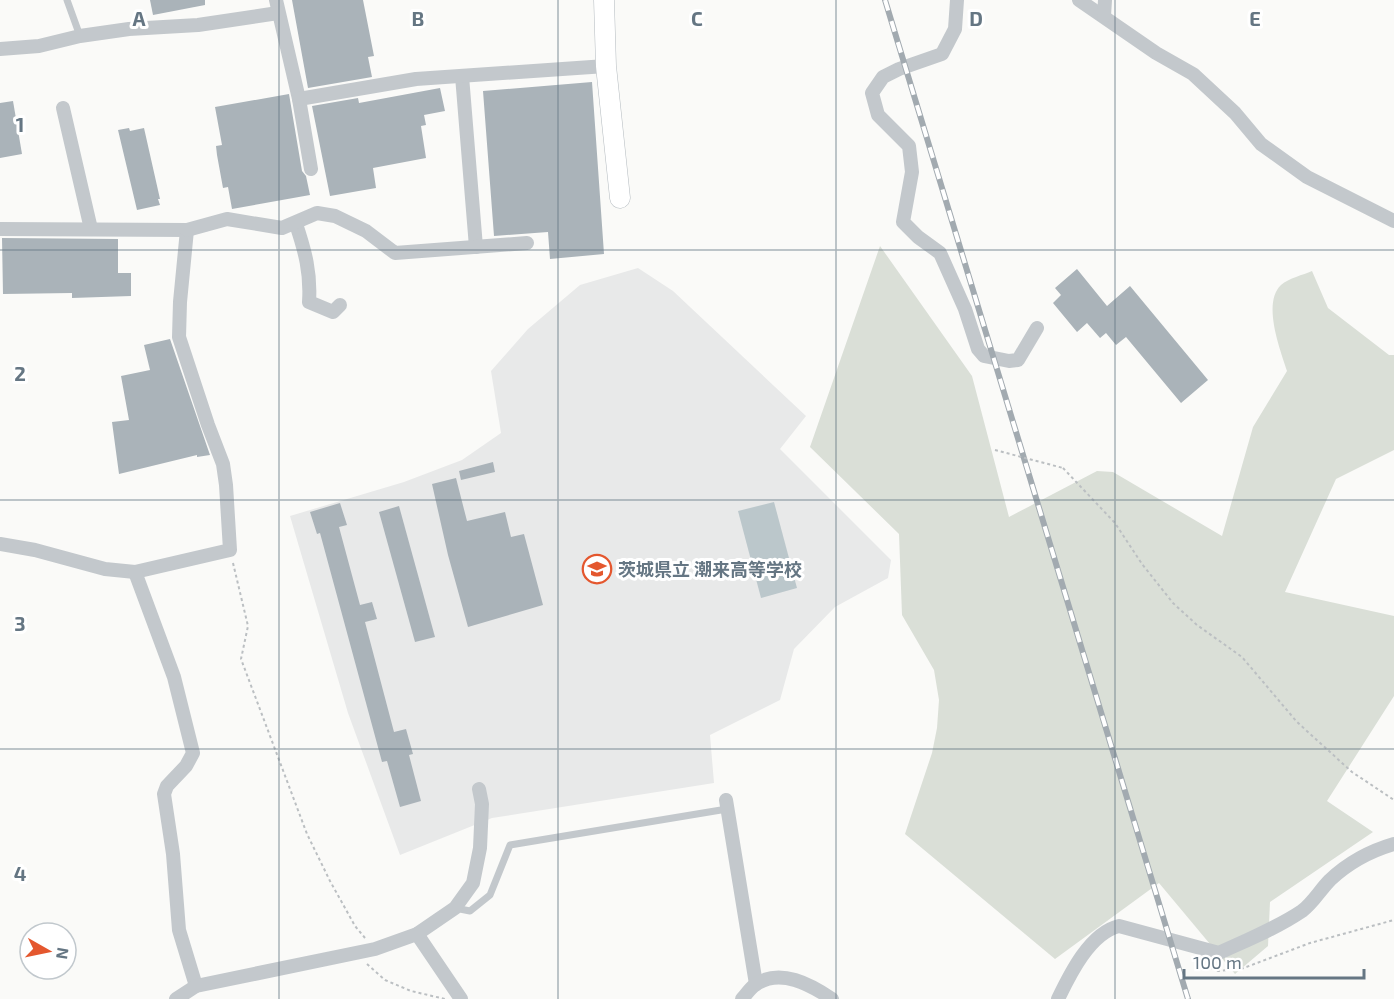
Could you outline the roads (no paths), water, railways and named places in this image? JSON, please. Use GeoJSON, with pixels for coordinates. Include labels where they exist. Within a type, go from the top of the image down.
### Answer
{"type":"FeatureCollection","features":[{"type":"Feature","properties":{"kind":"street"},"geometry":{"type":"LineString","coordinates":[[604,0],[606,66],[620,198]]}},
{"type":"Feature","properties":{"kind":"street"},"geometry":{"type":"LineString","coordinates":[[957,0],[955,29],[942,54],[883,77],[872,93],[878,115],[909,146],[912,172],[903,222],[918,237],[940,253],[965,309],[978,349],[984,356],[1009,361],[1018,360],[1037,328]]}},
{"type":"Feature","properties":{"kind":"street"},"geometry":{"type":"LineString","coordinates":[[1079,0],[1156,53],[1193,74],[1235,113],[1261,144],[1307,177],[1394,221]]}},
{"type":"Feature","properties":{"kind":"street"},"geometry":{"type":"LineString","coordinates":[[1104,16],[1105,0]]}},
{"type":"Feature","properties":{"kind":"street"},"geometry":{"type":"LineString","coordinates":[[0,49],[39,46],[129,28],[198,25],[277,6],[311,169]]}},
{"type":"Feature","properties":{"kind":"street"},"geometry":{"type":"LineString","coordinates":[[298,99],[416,79],[606,66]]}},
{"type":"Feature","properties":{"kind":"street"},"geometry":{"type":"LineString","coordinates":[[462,76],[476,247]]}},
{"type":"Feature","properties":{"kind":"street"},"geometry":{"type":"LineString","coordinates":[[63,108],[91,229]]}},
{"type":"Feature","properties":{"kind":"street"},"geometry":{"type":"LineString","coordinates":[[0,229],[187,230],[227,219],[282,228],[296,224],[317,213],[334,216],[366,231],[395,253],[527,243]]}},
{"type":"Feature","properties":{"kind":"street"},"geometry":{"type":"LineString","coordinates":[[296,224],[310,278],[309,302],[333,312],[340,305]]}},
{"type":"Feature","properties":{"kind":"street"},"geometry":{"type":"LineString","coordinates":[[0,544],[35,550],[105,569],[135,572],[230,550],[223,464],[179,337],[187,230]]}},
{"type":"Feature","properties":{"kind":"street"},"geometry":{"type":"LineString","coordinates":[[135,572],[174,677],[193,753],[186,766],[167,786],[164,794],[173,854],[179,930],[196,986]]}},
{"type":"Feature","properties":{"kind":"street"},"geometry":{"type":"LineString","coordinates":[[176,999],[196,986],[375,949],[417,934],[455,908],[473,883],[480,848],[482,804],[479,789]]}},
{"type":"Feature","properties":{"kind":"street"},"geometry":{"type":"LineString","coordinates":[[727,804],[756,984]]}},
{"type":"Feature","properties":{"kind":"street"},"geometry":{"type":"LineString","coordinates":[[1058,999],[1069,976],[1095,940],[1107,929],[1119,926],[1219,953],[1278,925],[1304,909],[1330,880],[1352,862],[1394,844]]}},
{"type":"Feature","properties":{"kind":"street"},"geometry":{"type":"LineString","coordinates":[[417,934],[461,999]]}},
{"type":"Feature","properties":{"kind":"street"},"geometry":{"type":"LineString","coordinates":[[742,999],[756,984],[775,978],[793,978],[832,999]]}},
{"type":"Feature","properties":{"kind":"lane"},"geometry":{"type":"LineString","coordinates":[[67,0],[80,36]]}},
{"type":"Feature","properties":{"kind":"lane"},"geometry":{"type":"LineString","coordinates":[[455,908],[470,911],[490,895],[510,844],[727,804]]}},
{"type":"Feature","properties":{"kind":"railway"},"geometry":{"type":"LineString","coordinates":[[885,0],[1188,999]]}},
{"type":"Feature","properties":{"kind":"place","name":"茨城県立 潮来高等学校"},"geometry":{"type":"Point","coordinates":[597,569]}}]}
